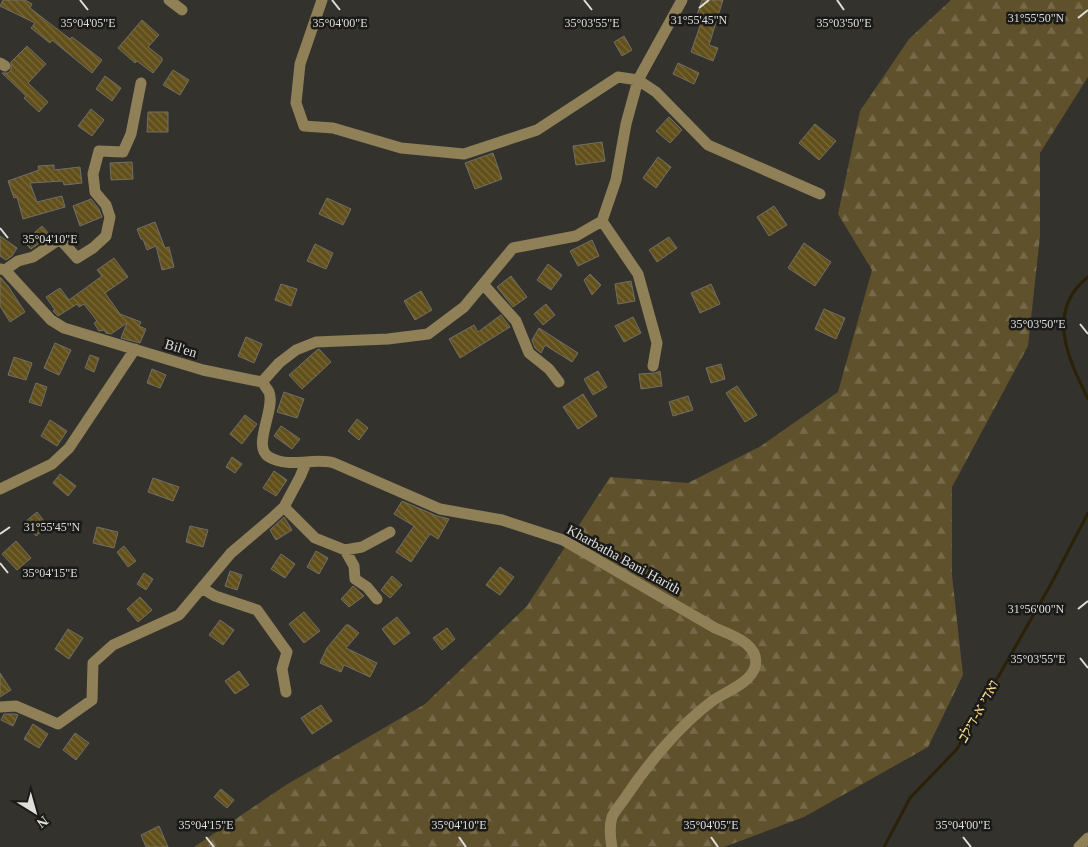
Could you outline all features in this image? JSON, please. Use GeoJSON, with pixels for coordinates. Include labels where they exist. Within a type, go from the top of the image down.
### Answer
{"type":"FeatureCollection","features":[{"type":"Feature","properties":{"kind":"street"},"geometry":{"type":"LineString","coordinates":[[169,0],[182,10]]}},
{"type":"Feature","properties":{"kind":"street"},"geometry":{"type":"LineString","coordinates":[[322,0],[300,64],[296,103],[304,126],[332,128],[401,148],[464,154],[537,130],[618,77],[638,80],[656,92],[708,145],[820,194]]}},
{"type":"Feature","properties":{"kind":"street"},"geometry":{"type":"LineString","coordinates":[[0,707],[16,706],[58,724],[92,700],[93,663],[113,645],[179,615],[231,553],[284,506],[306,463],[277,460],[268,457],[263,452],[262,442],[270,406],[269,392],[262,382],[279,362],[296,350],[316,342],[388,339],[428,334],[464,307],[513,248],[576,236],[602,221],[616,180],[626,124],[638,80],[682,0]]}},
{"type":"Feature","properties":{"kind":"street"},"geometry":{"type":"LineString","coordinates":[[2,270],[18,261],[33,257],[60,239],[76,258],[93,248],[106,236],[110,217],[106,205],[95,192],[93,174],[99,151],[123,152],[131,134],[141,83]]}},
{"type":"Feature","properties":{"kind":"street"},"geometry":{"type":"LineString","coordinates":[[602,221],[638,274],[656,343],[653,366]]}},
{"type":"Feature","properties":{"kind":"street","name":"Bil'en"},"geometry":{"type":"LineString","coordinates":[[2,270],[51,320],[64,328],[203,370],[262,382]]}},
{"type":"Feature","properties":{"kind":"street"},"geometry":{"type":"LineString","coordinates":[[483,284],[516,321],[529,353],[549,369],[559,382]]}},
{"type":"Feature","properties":{"kind":"street"},"geometry":{"type":"LineString","coordinates":[[0,489],[52,464],[69,448],[134,349]]}},
{"type":"Feature","properties":{"kind":"street","name":"Kharbatha Bani Harith"},"geometry":{"type":"LineString","coordinates":[[306,463],[323,460],[334,463],[440,509],[502,520],[563,540],[751,647],[755,665],[751,675],[711,702],[690,721],[640,774],[613,815],[609,829],[612,847]]}},
{"type":"Feature","properties":{"kind":"street"},"geometry":{"type":"LineString","coordinates":[[284,506],[316,538],[346,550],[362,547],[390,532]]}},
{"type":"Feature","properties":{"kind":"street"},"geometry":{"type":"LineString","coordinates":[[346,550],[354,566],[355,579],[367,586],[377,599]]}},
{"type":"Feature","properties":{"kind":"street"},"geometry":{"type":"LineString","coordinates":[[202,588],[215,596],[257,610],[287,652],[282,669],[286,692]]}},
{"type":"Feature","properties":{"kind":"street"},"geometry":{"type":"LineString","coordinates":[[1079,847],[1088,838]]}},
{"type":"Feature","properties":{"kind":"green space"},"geometry":{"type":"Polygon","coordinates":[[[951,0],[1088,0],[1088,77],[1040,153],[1040,236],[1028,346],[952,487],[952,575],[963,675],[928,747],[804,817],[724,847],[194,847],[286,785],[425,704],[527,606],[610,477],[688,483],[761,446],[838,392],[872,270],[838,214],[860,111],[909,39],[951,0]]]}},
{"type":"Feature","properties":{"kind":"building"},"geometry":{"type":"Polygon","coordinates":[[[3,0],[25,0],[32,4],[30,8],[70,39],[72,37],[102,60],[92,73],[52,40],[50,43],[31,28],[35,23],[0,6],[3,0]]]}},
{"type":"Feature","properties":{"kind":"building"},"geometry":{"type":"Polygon","coordinates":[[[702,0],[723,0],[709,45],[718,48],[713,61],[691,52],[700,26],[694,24],[702,0]]]}},
{"type":"Feature","properties":{"kind":"building"},"geometry":{"type":"Polygon","coordinates":[[[142,20],[159,35],[148,47],[162,58],[162,61],[153,73],[137,61],[135,63],[118,48],[142,20]]]}},
{"type":"Feature","properties":{"kind":"building"},"geometry":{"type":"Polygon","coordinates":[[[624,36],[632,50],[622,56],[614,42],[624,36]]]}},
{"type":"Feature","properties":{"kind":"building"},"geometry":{"type":"Polygon","coordinates":[[[27,46],[46,64],[28,83],[48,102],[39,112],[24,98],[26,96],[2,73],[8,73],[11,70],[11,62],[27,46]]]}},
{"type":"Feature","properties":{"kind":"building"},"geometry":{"type":"Polygon","coordinates":[[[678,63],[699,73],[694,84],[673,74],[678,63]]]}},
{"type":"Feature","properties":{"kind":"building"},"geometry":{"type":"Polygon","coordinates":[[[173,70],[189,80],[180,95],[163,85],[173,70]]]}},
{"type":"Feature","properties":{"kind":"building"},"geometry":{"type":"Polygon","coordinates":[[[105,76],[121,88],[112,101],[96,89],[105,76]]]}},
{"type":"Feature","properties":{"kind":"building"},"geometry":{"type":"Polygon","coordinates":[[[91,109],[104,120],[92,136],[78,126],[91,109]]]}},
{"type":"Feature","properties":{"kind":"building"},"geometry":{"type":"Polygon","coordinates":[[[148,112],[168,112],[168,132],[147,132],[148,112]]]}},
{"type":"Feature","properties":{"kind":"building"},"geometry":{"type":"Polygon","coordinates":[[[669,117],[682,130],[670,143],[656,131],[669,117]]]}},
{"type":"Feature","properties":{"kind":"building"},"geometry":{"type":"Polygon","coordinates":[[[815,124],[836,141],[819,160],[799,143],[815,124]]]}},
{"type":"Feature","properties":{"kind":"building"},"geometry":{"type":"Polygon","coordinates":[[[602,142],[605,161],[576,165],[573,146],[602,142]]]}},
{"type":"Feature","properties":{"kind":"building"},"geometry":{"type":"Polygon","coordinates":[[[493,153],[502,179],[475,189],[465,163],[493,153]]]}},
{"type":"Feature","properties":{"kind":"building"},"geometry":{"type":"Polygon","coordinates":[[[658,157],[671,167],[656,188],[643,178],[658,157]]]}},
{"type":"Feature","properties":{"kind":"building"},"geometry":{"type":"Polygon","coordinates":[[[132,162],[133,179],[111,180],[110,163],[132,162]]]}},
{"type":"Feature","properties":{"kind":"building"},"geometry":{"type":"Polygon","coordinates":[[[54,165],[54,170],[80,167],[82,183],[64,185],[63,181],[30,183],[37,202],[62,196],[65,207],[23,219],[17,197],[14,198],[8,181],[39,170],[38,166],[54,165]]]}},
{"type":"Feature","properties":{"kind":"building"},"geometry":{"type":"Polygon","coordinates":[[[327,198],[351,209],[343,225],[319,214],[327,198]]]}},
{"type":"Feature","properties":{"kind":"building"},"geometry":{"type":"Polygon","coordinates":[[[91,199],[99,209],[102,217],[80,226],[73,206],[91,199]]]}},
{"type":"Feature","properties":{"kind":"building"},"geometry":{"type":"Polygon","coordinates":[[[774,206],[787,225],[769,236],[757,217],[774,206]]]}},
{"type":"Feature","properties":{"kind":"building"},"geometry":{"type":"Polygon","coordinates":[[[155,222],[165,248],[169,247],[174,267],[162,270],[156,246],[147,250],[143,239],[141,239],[137,229],[155,222]]]}},
{"type":"Feature","properties":{"kind":"building"},"geometry":{"type":"Polygon","coordinates":[[[42,226],[50,235],[31,249],[24,242],[42,226]]]}},
{"type":"Feature","properties":{"kind":"building"},"geometry":{"type":"Polygon","coordinates":[[[0,236],[17,248],[12,256],[6,260],[0,256],[0,236]]]}},
{"type":"Feature","properties":{"kind":"building"},"geometry":{"type":"Polygon","coordinates":[[[669,237],[677,248],[657,262],[649,250],[669,237]]]}},
{"type":"Feature","properties":{"kind":"building"},"geometry":{"type":"Polygon","coordinates":[[[592,240],[599,256],[578,266],[570,251],[592,240]]]}},
{"type":"Feature","properties":{"kind":"building"},"geometry":{"type":"Polygon","coordinates":[[[804,243],[831,262],[815,286],[788,268],[804,243]]]}},
{"type":"Feature","properties":{"kind":"building"},"geometry":{"type":"Polygon","coordinates":[[[315,244],[333,253],[326,269],[307,261],[315,244]]]}},
{"type":"Feature","properties":{"kind":"building"},"geometry":{"type":"Polygon","coordinates":[[[114,258],[128,277],[105,293],[120,314],[141,322],[139,326],[146,329],[140,343],[121,338],[127,323],[111,334],[106,333],[104,330],[99,331],[94,323],[97,321],[84,304],[79,307],[77,304],[58,316],[53,311],[55,310],[46,297],[60,288],[69,300],[102,276],[97,270],[114,258]]]}},
{"type":"Feature","properties":{"kind":"building"},"geometry":{"type":"Polygon","coordinates":[[[548,264],[562,275],[551,290],[537,280],[548,264]]]}},
{"type":"Feature","properties":{"kind":"building"},"geometry":{"type":"Polygon","coordinates":[[[590,274],[601,285],[592,295],[584,280],[590,274]]]}},
{"type":"Feature","properties":{"kind":"building"},"geometry":{"type":"Polygon","coordinates":[[[511,276],[527,297],[513,307],[497,287],[511,276]]]}},
{"type":"Feature","properties":{"kind":"building"},"geometry":{"type":"Polygon","coordinates":[[[0,277],[25,312],[10,322],[0,306],[0,277]]]}},
{"type":"Feature","properties":{"kind":"building"},"geometry":{"type":"Polygon","coordinates":[[[631,281],[635,301],[618,304],[615,284],[631,281]]]}},
{"type":"Feature","properties":{"kind":"building"},"geometry":{"type":"Polygon","coordinates":[[[281,284],[297,289],[291,306],[275,300],[281,284]]]}},
{"type":"Feature","properties":{"kind":"building"},"geometry":{"type":"Polygon","coordinates":[[[711,284],[720,304],[700,313],[691,293],[711,284]]]}},
{"type":"Feature","properties":{"kind":"building"},"geometry":{"type":"Polygon","coordinates":[[[421,291],[432,310],[415,320],[404,301],[421,291]]]}},
{"type":"Feature","properties":{"kind":"building"},"geometry":{"type":"Polygon","coordinates":[[[546,304],[555,315],[543,325],[534,314],[546,304]]]}},
{"type":"Feature","properties":{"kind":"building"},"geometry":{"type":"Polygon","coordinates":[[[824,309],[845,318],[836,339],[815,329],[824,309]]]}},
{"type":"Feature","properties":{"kind":"building"},"geometry":{"type":"Polygon","coordinates":[[[501,315],[510,327],[460,358],[449,339],[474,325],[478,332],[501,315]]]}},
{"type":"Feature","properties":{"kind":"building"},"geometry":{"type":"Polygon","coordinates":[[[633,317],[641,333],[624,342],[615,326],[633,317]]]}},
{"type":"Feature","properties":{"kind":"building"},"geometry":{"type":"Polygon","coordinates":[[[539,328],[578,353],[572,362],[545,345],[541,353],[535,348],[532,340],[539,328]]]}},
{"type":"Feature","properties":{"kind":"building"},"geometry":{"type":"Polygon","coordinates":[[[246,337],[262,344],[254,363],[238,356],[246,337]]]}},
{"type":"Feature","properties":{"kind":"building"},"geometry":{"type":"Polygon","coordinates":[[[55,343],[71,350],[59,375],[44,368],[55,343]]]}},
{"type":"Feature","properties":{"kind":"building"},"geometry":{"type":"Polygon","coordinates":[[[319,349],[331,362],[302,389],[289,375],[319,349]]]}},
{"type":"Feature","properties":{"kind":"building"},"geometry":{"type":"Polygon","coordinates":[[[90,355],[99,358],[94,372],[85,368],[90,355]]]}},
{"type":"Feature","properties":{"kind":"building"},"geometry":{"type":"Polygon","coordinates":[[[14,357],[32,363],[26,380],[8,375],[14,357]]]}},
{"type":"Feature","properties":{"kind":"building"},"geometry":{"type":"Polygon","coordinates":[[[721,364],[725,379],[711,383],[706,368],[721,364]]]}},
{"type":"Feature","properties":{"kind":"building"},"geometry":{"type":"Polygon","coordinates":[[[152,369],[166,375],[160,388],[147,383],[152,369]]]}},
{"type":"Feature","properties":{"kind":"building"},"geometry":{"type":"Polygon","coordinates":[[[598,371],[607,387],[593,395],[584,379],[598,371]]]}},
{"type":"Feature","properties":{"kind":"building"},"geometry":{"type":"Polygon","coordinates":[[[660,371],[662,386],[641,389],[639,374],[660,371]]]}},
{"type":"Feature","properties":{"kind":"building"},"geometry":{"type":"Polygon","coordinates":[[[36,383],[47,387],[41,406],[29,402],[36,383]]]}},
{"type":"Feature","properties":{"kind":"building"},"geometry":{"type":"Polygon","coordinates":[[[737,386],[757,415],[745,422],[726,393],[737,386]]]}},
{"type":"Feature","properties":{"kind":"building"},"geometry":{"type":"Polygon","coordinates":[[[284,392],[304,399],[297,418],[277,412],[284,392]]]}},
{"type":"Feature","properties":{"kind":"building"},"geometry":{"type":"Polygon","coordinates":[[[583,394],[597,416],[578,429],[563,407],[583,394]]]}},
{"type":"Feature","properties":{"kind":"building"},"geometry":{"type":"Polygon","coordinates":[[[688,396],[693,410],[673,416],[669,402],[688,396]]]}},
{"type":"Feature","properties":{"kind":"building"},"geometry":{"type":"Polygon","coordinates":[[[245,415],[257,424],[242,444],[230,434],[245,415]]]}},
{"type":"Feature","properties":{"kind":"building"},"geometry":{"type":"Polygon","coordinates":[[[357,419],[368,428],[359,440],[348,431],[357,419]]]}},
{"type":"Feature","properties":{"kind":"building"},"geometry":{"type":"Polygon","coordinates":[[[50,420],[67,431],[57,446],[41,436],[50,420]]]}},
{"type":"Feature","properties":{"kind":"building"},"geometry":{"type":"Polygon","coordinates":[[[281,426],[300,439],[292,449],[274,436],[281,426]]]}},
{"type":"Feature","properties":{"kind":"building"},"geometry":{"type":"Polygon","coordinates":[[[232,457],[242,464],[235,473],[226,467],[232,457]]]}},
{"type":"Feature","properties":{"kind":"building"},"geometry":{"type":"Polygon","coordinates":[[[274,471],[287,480],[276,496],[263,488],[274,471]]]}},
{"type":"Feature","properties":{"kind":"building"},"geometry":{"type":"Polygon","coordinates":[[[60,474],[76,486],[68,496],[53,483],[60,474]]]}},
{"type":"Feature","properties":{"kind":"building"},"geometry":{"type":"Polygon","coordinates":[[[153,478],[179,487],[173,501],[148,492],[153,478]]]}},
{"type":"Feature","properties":{"kind":"building"},"geometry":{"type":"Polygon","coordinates":[[[402,501],[449,519],[438,539],[430,534],[411,562],[396,552],[414,526],[394,514],[402,501]]]}},
{"type":"Feature","properties":{"kind":"building"},"geometry":{"type":"Polygon","coordinates":[[[37,512],[48,526],[36,536],[25,522],[37,512]]]}},
{"type":"Feature","properties":{"kind":"building"},"geometry":{"type":"Polygon","coordinates":[[[284,517],[292,530],[276,540],[270,530],[284,517]]]}},
{"type":"Feature","properties":{"kind":"building"},"geometry":{"type":"Polygon","coordinates":[[[190,526],[208,530],[203,547],[186,542],[190,526]]]}},
{"type":"Feature","properties":{"kind":"building"},"geometry":{"type":"Polygon","coordinates":[[[97,527],[118,532],[114,548],[93,543],[97,527]]]}},
{"type":"Feature","properties":{"kind":"building"},"geometry":{"type":"Polygon","coordinates":[[[16,541],[31,558],[17,570],[2,554],[16,541]]]}},
{"type":"Feature","properties":{"kind":"building"},"geometry":{"type":"Polygon","coordinates":[[[124,546],[136,561],[128,567],[117,552],[124,546]]]}},
{"type":"Feature","properties":{"kind":"building"},"geometry":{"type":"Polygon","coordinates":[[[316,551],[328,558],[319,574],[307,567],[316,551]]]}},
{"type":"Feature","properties":{"kind":"building"},"geometry":{"type":"Polygon","coordinates":[[[281,554],[295,564],[285,578],[271,569],[281,554]]]}},
{"type":"Feature","properties":{"kind":"building"},"geometry":{"type":"Polygon","coordinates":[[[500,567],[514,577],[500,595],[486,585],[500,567]]]}},
{"type":"Feature","properties":{"kind":"building"},"geometry":{"type":"Polygon","coordinates":[[[230,571],[242,575],[237,590],[225,586],[230,571]]]}},
{"type":"Feature","properties":{"kind":"building"},"geometry":{"type":"Polygon","coordinates":[[[144,573],[153,579],[146,590],[137,584],[144,573]]]}},
{"type":"Feature","properties":{"kind":"building"},"geometry":{"type":"Polygon","coordinates":[[[392,576],[402,585],[390,598],[381,590],[392,576]]]}},
{"type":"Feature","properties":{"kind":"building"},"geometry":{"type":"Polygon","coordinates":[[[353,586],[364,596],[349,607],[341,599],[353,586]]]}},
{"type":"Feature","properties":{"kind":"building"},"geometry":{"type":"Polygon","coordinates":[[[140,597],[152,610],[138,622],[127,609],[140,597]]]}},
{"type":"Feature","properties":{"kind":"building"},"geometry":{"type":"Polygon","coordinates":[[[304,612],[320,631],[304,643],[289,624],[304,612]]]}},
{"type":"Feature","properties":{"kind":"building"},"geometry":{"type":"Polygon","coordinates":[[[397,617],[410,633],[394,645],[382,629],[397,617]]]}},
{"type":"Feature","properties":{"kind":"building"},"geometry":{"type":"Polygon","coordinates":[[[220,620],[234,630],[223,645],[209,635],[220,620]]]}},
{"type":"Feature","properties":{"kind":"building"},"geometry":{"type":"Polygon","coordinates":[[[346,625],[349,625],[359,633],[346,648],[377,663],[370,677],[344,665],[341,672],[320,663],[327,648],[346,625]]]}},
{"type":"Feature","properties":{"kind":"building"},"geometry":{"type":"Polygon","coordinates":[[[447,628],[455,639],[442,650],[433,638],[447,628]]]}},
{"type":"Feature","properties":{"kind":"building"},"geometry":{"type":"Polygon","coordinates":[[[68,629],[83,638],[69,659],[55,649],[68,629]]]}},
{"type":"Feature","properties":{"kind":"building"},"geometry":{"type":"Polygon","coordinates":[[[239,671],[249,685],[235,694],[225,681],[239,671]]]}},
{"type":"Feature","properties":{"kind":"building"},"geometry":{"type":"Polygon","coordinates":[[[0,673],[11,690],[0,697],[0,673]]]}},
{"type":"Feature","properties":{"kind":"building"},"geometry":{"type":"Polygon","coordinates":[[[321,705],[332,721],[312,734],[301,718],[321,705]]]}},
{"type":"Feature","properties":{"kind":"building"},"geometry":{"type":"Polygon","coordinates":[[[4,714],[18,715],[13,726],[1,720],[4,714]]]}},
{"type":"Feature","properties":{"kind":"building"},"geometry":{"type":"Polygon","coordinates":[[[33,724],[48,734],[39,748],[24,739],[33,724]]]}},
{"type":"Feature","properties":{"kind":"building"},"geometry":{"type":"Polygon","coordinates":[[[75,733],[89,743],[76,760],[63,750],[75,733]]]}},
{"type":"Feature","properties":{"kind":"building"},"geometry":{"type":"Polygon","coordinates":[[[221,789],[234,800],[227,808],[214,797],[221,789]]]}},
{"type":"Feature","properties":{"kind":"building"},"geometry":{"type":"Polygon","coordinates":[[[159,826],[168,847],[146,847],[141,835],[159,826]]]}},
{"type":"Feature","properties":{"kind":"waterway","name":"ואדי א-דילב"},"geometry":{"type":"LineString","coordinates":[[1088,277],[1075,290],[1067,305],[1064,320],[1064,335],[1068,351],[1088,399]]}},
{"type":"Feature","properties":{"kind":"waterway","name":"ואדי א-דילב"},"geometry":{"type":"LineString","coordinates":[[884,847],[910,798],[957,749],[1051,584],[1088,513]]}}]}
